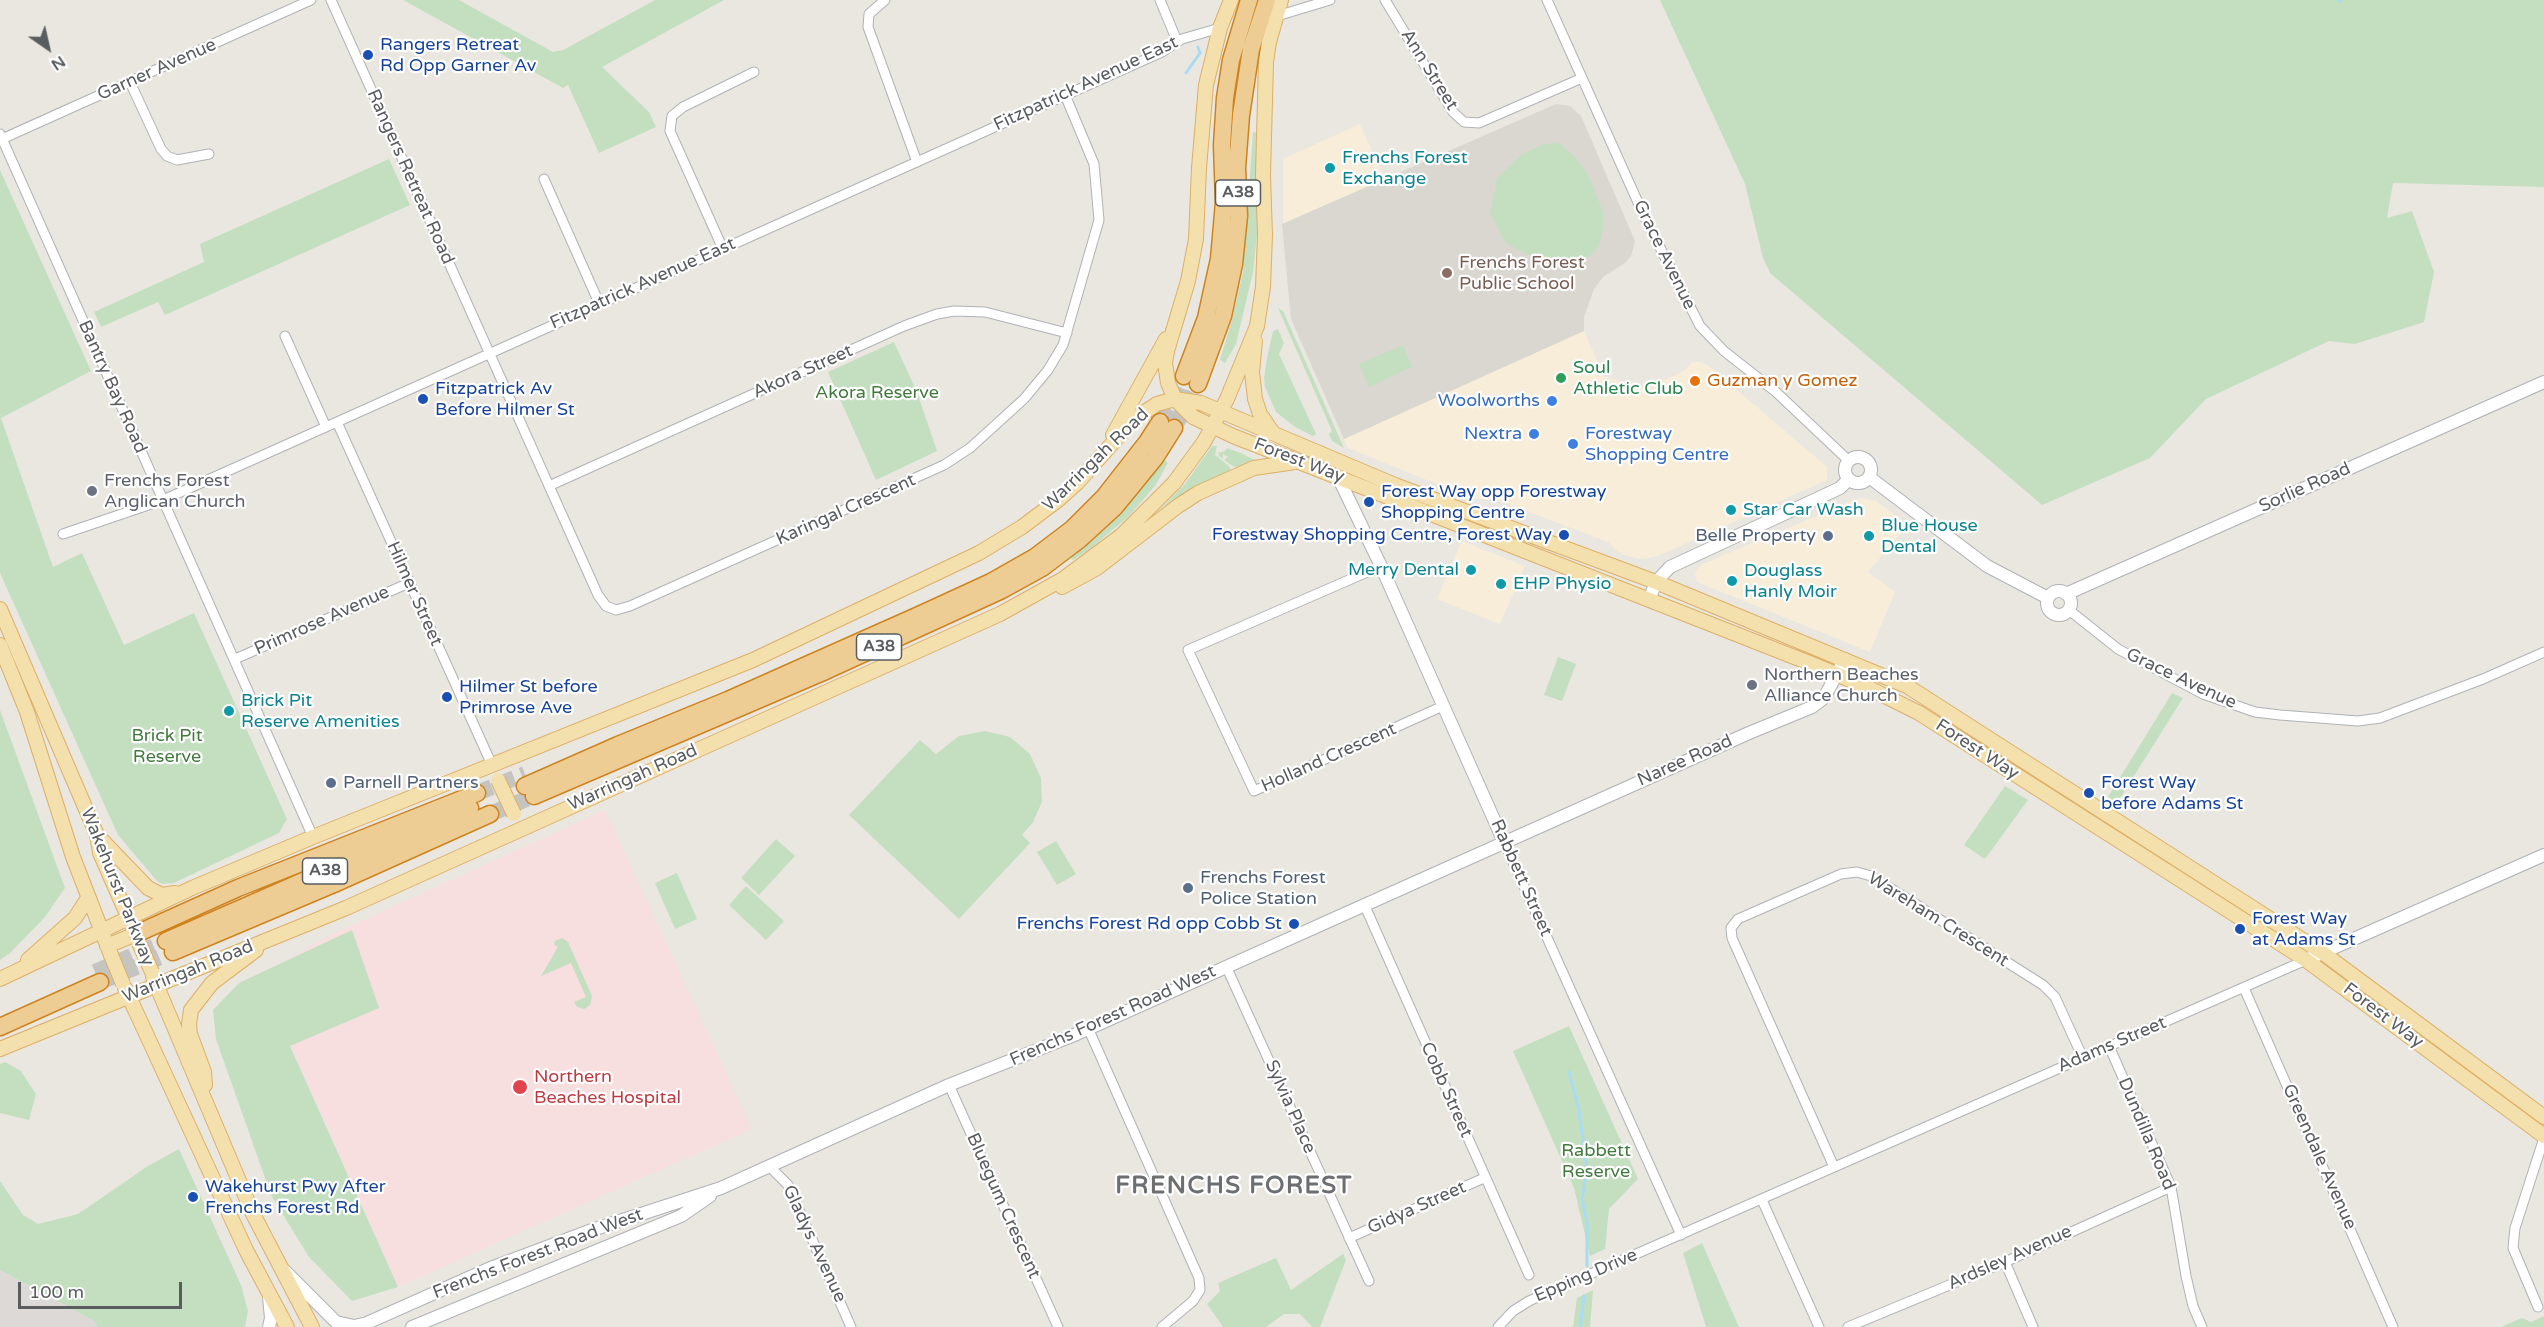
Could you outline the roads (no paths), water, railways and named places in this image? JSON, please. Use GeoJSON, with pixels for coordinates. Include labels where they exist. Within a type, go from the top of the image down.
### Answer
{"type":"FeatureCollection","features":[{"type":"Feature","properties":{"kind":"highway","name":"A38"},"geometry":{"type":"LineString","coordinates":[[1183,381],[1206,318],[1219,259],[1224,202],[1222,145],[1224,98],[1235,42],[1249,0]]}},
{"type":"Feature","properties":{"kind":"highway","name":"A38"},"geometry":{"type":"LineString","coordinates":[[1183,381],[1223,316],[1234,264],[1239,216],[1237,168],[1241,115],[1251,50],[1267,0]]}},
{"type":"Feature","properties":{"kind":"highway","name":"Warringah Road"},"geometry":{"type":"LineString","coordinates":[[1167,425],[1155,458],[1115,507],[1079,540],[1042,568],[1002,590],[821,673],[528,785],[618,744],[728,700],[991,582],[1035,557],[1072,528],[1104,497],[1147,442],[1167,425]]}},
{"type":"Feature","properties":{"kind":"highway","name":"Warringah Road"},"geometry":{"type":"LineString","coordinates":[[134,932],[248,884],[484,803],[169,946]]}},
{"type":"Feature","properties":{"kind":"highway","name":"Warringah Road"},"geometry":{"type":"LineString","coordinates":[[0,1016],[98,977],[0,1027]]}},
{"type":"Feature","properties":{"kind":"main road","name":"A38"},"geometry":{"type":"LineString","coordinates":[[1100,458],[1179,315],[1196,239],[1206,85],[1220,28],[1231,0]]}},
{"type":"Feature","properties":{"kind":"main road","name":"Warringah Road"},"geometry":{"type":"LineString","coordinates":[[0,1050],[154,979],[264,942],[346,908],[1000,614],[1063,579],[1122,535],[1174,483],[1213,427],[1257,326],[1263,287],[1265,235],[1263,103],[1269,42],[1281,0]]}},
{"type":"Feature","properties":{"kind":"main road"},"geometry":{"type":"LineString","coordinates":[[1179,315],[1165,363],[1183,381],[1175,399],[1193,417],[1213,427]]}},
{"type":"Feature","properties":{"kind":"main road"},"geometry":{"type":"LineString","coordinates":[[1257,326],[1252,372],[1255,399],[1260,414],[1273,433]]}},
{"type":"Feature","properties":{"kind":"main road","name":"Sorlie Road"},"geometry":{"type":"LineString","coordinates":[[2066,594],[2544,382]]}},
{"type":"Feature","properties":{"kind":"main road","name":"Warringah Road"},"geometry":{"type":"LineString","coordinates":[[109,951],[192,888],[753,660],[979,553],[1039,515],[1078,482],[1134,419],[1157,404],[1175,399],[1200,403],[1221,411]]}},
{"type":"Feature","properties":{"kind":"main road","name":"Forest Way"},"geometry":{"type":"LineString","coordinates":[[1221,411],[1468,513],[1656,582],[1907,686],[2323,953],[2544,1117]]}},
{"type":"Feature","properties":{"kind":"main road","name":"Forest Way"},"geometry":{"type":"LineString","coordinates":[[1213,427],[1837,675],[1918,713],[2306,960],[2544,1137]]}},
{"type":"Feature","properties":{"kind":"main road"},"geometry":{"type":"LineString","coordinates":[[1856,457],[1868,461],[1871,469],[1869,477],[1860,483],[1849,479],[1845,468],[1849,461],[1856,457]]}},
{"type":"Feature","properties":{"kind":"main road"},"geometry":{"type":"LineString","coordinates":[[1000,614],[1083,577],[1178,506],[1208,488],[1236,474],[1261,466],[1300,462]]}},
{"type":"Feature","properties":{"kind":"main road","name":"Rabbett Street"},"geometry":{"type":"LineString","coordinates":[[1337,475],[1381,566],[1504,842]]}},
{"type":"Feature","properties":{"kind":"main road"},"geometry":{"type":"LineString","coordinates":[[1869,477],[1987,566],[2049,598]]}},
{"type":"Feature","properties":{"kind":"main road"},"geometry":{"type":"LineString","coordinates":[[1649,600],[1656,582],[1670,567],[1840,488],[1849,479]]}},
{"type":"Feature","properties":{"kind":"main road"},"geometry":{"type":"LineString","coordinates":[[2056,592],[2066,594],[2071,603],[2069,610],[2062,615],[2054,614],[2048,609],[2049,598],[2056,592]]}},
{"type":"Feature","properties":{"kind":"main road","name":"Wakehurst Parkway"},"geometry":{"type":"LineString","coordinates":[[0,609],[97,835],[100,853],[253,1215],[312,1327]]}},
{"type":"Feature","properties":{"kind":"main road","name":"Wakehurst Parkway"},"geometry":{"type":"LineString","coordinates":[[0,645],[27,712],[101,932],[126,991],[269,1297],[287,1327]]}},
{"type":"Feature","properties":{"kind":"main road","name":"Naree Road"},"geometry":{"type":"LineString","coordinates":[[1504,842],[1812,707],[1824,698],[1845,659]]}},
{"type":"Feature","properties":{"kind":"main road"},"geometry":{"type":"LineString","coordinates":[[492,765],[520,828]]}},
{"type":"Feature","properties":{"kind":"main road"},"geometry":{"type":"LineString","coordinates":[[97,835],[140,881],[156,894],[166,895],[192,888]]}},
{"type":"Feature","properties":{"kind":"main road","name":"Frenchs Forest Road West"},"geometry":{"type":"LineString","coordinates":[[363,1325],[493,1267],[600,1228],[721,1188],[949,1085],[1088,1028],[1504,842]]}},
{"type":"Feature","properties":{"kind":"main road","name":"Adams Street"},"geometry":{"type":"LineString","coordinates":[[2306,960],[2544,855]]}},
{"type":"Feature","properties":{"kind":"main road"},"geometry":{"type":"LineString","coordinates":[[13,972],[75,918],[88,898]]}},
{"type":"Feature","properties":{"kind":"main road","name":"Warringah Road"},"geometry":{"type":"LineString","coordinates":[[0,979],[101,932],[134,932]]}},
{"type":"Feature","properties":{"kind":"main road"},"geometry":{"type":"LineString","coordinates":[[203,1096],[204,1072],[190,1034],[191,1010],[212,984],[254,953],[264,942]]}},
{"type":"Feature","properties":{"kind":"main road","name":"Frenchs Forest Road West"},"geometry":{"type":"LineString","coordinates":[[412,1327],[681,1216],[721,1188]]}},
{"type":"Feature","properties":{"kind":"main road"},"geometry":{"type":"LineString","coordinates":[[276,1262],[336,1322],[354,1326],[363,1325]]}},
{"type":"Feature","properties":{"kind":"main road"},"geometry":{"type":"LineString","coordinates":[[269,1297],[271,1318],[269,1327]]}},
{"type":"Feature","properties":{"kind":"street","name":"Garner Avenue"},"geometry":{"type":"LineString","coordinates":[[1,136],[130,82],[311,0]]}},
{"type":"Feature","properties":{"kind":"street","name":"Rangers Retreat Road"},"geometry":{"type":"LineString","coordinates":[[331,0],[489,354]]}},
{"type":"Feature","properties":{"kind":"street"},"geometry":{"type":"LineString","coordinates":[[885,0],[869,14],[868,27],[917,162]]}},
{"type":"Feature","properties":{"kind":"street"},"geometry":{"type":"LineString","coordinates":[[1160,0],[1180,40]]}},
{"type":"Feature","properties":{"kind":"street"},"geometry":{"type":"LineString","coordinates":[[1277,16],[1330,0]]}},
{"type":"Feature","properties":{"kind":"street","name":"Ann Street"},"geometry":{"type":"LineString","coordinates":[[1385,0],[1453,112],[1464,122],[1479,123],[1582,78]]}},
{"type":"Feature","properties":{"kind":"street","name":"Grace Avenue"},"geometry":{"type":"LineString","coordinates":[[1547,0],[1664,258],[1700,326],[1724,351],[1776,392],[1849,461]]}},
{"type":"Feature","properties":{"kind":"street","name":"Fitzpatrick Avenue East"},"geometry":{"type":"LineString","coordinates":[[63,534],[163,500],[1162,52],[1180,40],[1220,28]]}},
{"type":"Feature","properties":{"kind":"street"},"geometry":{"type":"LineString","coordinates":[[723,249],[670,131],[672,116],[683,107],[754,72]]}},
{"type":"Feature","properties":{"kind":"street"},"geometry":{"type":"LineString","coordinates":[[130,82],[161,149],[167,156],[177,160],[209,154]]}},
{"type":"Feature","properties":{"kind":"street","name":"Karingal Crescent"},"geometry":{"type":"LineString","coordinates":[[489,354],[602,602],[612,609],[623,609],[929,472],[957,458],[996,427],[1024,399],[1052,363],[1067,333],[1097,231],[1099,210],[1094,164],[1065,95]]}},
{"type":"Feature","properties":{"kind":"street","name":"Bantry Bay Road"},"geometry":{"type":"LineString","coordinates":[[1,136],[313,837]]}},
{"type":"Feature","properties":{"kind":"street"},"geometry":{"type":"LineString","coordinates":[[544,179],[599,303]]}},
{"type":"Feature","properties":{"kind":"street","name":"Akora Street"},"geometry":{"type":"LineString","coordinates":[[549,486],[904,326],[937,314],[954,311],[985,312],[1067,333]]}},
{"type":"Feature","properties":{"kind":"street"},"geometry":{"type":"LineString","coordinates":[[285,336],[326,427]]}},
{"type":"Feature","properties":{"kind":"street","name":"Hilmer Street"},"geometry":{"type":"LineString","coordinates":[[337,422],[492,765]]}},
{"type":"Feature","properties":{"kind":"street","name":"Holland Crescent"},"geometry":{"type":"LineString","coordinates":[[1381,566],[1188,650],[1254,791],[1443,706]]}},
{"type":"Feature","properties":{"kind":"street","name":"Primrose Avenue"},"geometry":{"type":"LineString","coordinates":[[235,659],[409,583]]}},
{"type":"Feature","properties":{"kind":"street","name":"Grace Avenue"},"geometry":{"type":"LineString","coordinates":[[2069,610],[2118,649],[2203,694],[2254,712],[2358,722],[2380,718],[2483,679],[2544,652]]}},
{"type":"Feature","properties":{"kind":"street","name":"Rabbett Street"},"geometry":{"type":"LineString","coordinates":[[1504,842],[1681,1235]]}},
{"type":"Feature","properties":{"kind":"street","name":"Wareham Crescent"},"geometry":{"type":"LineString","coordinates":[[1834,1167],[1732,938],[1731,928],[1738,919],[1841,874],[1857,872],[1871,876],[2043,985],[2055,997],[2083,1058]]}},
{"type":"Feature","properties":{"kind":"street","name":"Cobb Street"},"geometry":{"type":"LineString","coordinates":[[1364,904],[1529,1275]]}},
{"type":"Feature","properties":{"kind":"street","name":"Adams Street"},"geometry":{"type":"LineString","coordinates":[[1681,1235],[2306,960]]}},
{"type":"Feature","properties":{"kind":"street","name":"Sylvia Place"},"geometry":{"type":"LineString","coordinates":[[1226,966],[1369,1281]]}},
{"type":"Feature","properties":{"kind":"street","name":"Greendale Avenue"},"geometry":{"type":"LineString","coordinates":[[2244,988],[2393,1327]]}},
{"type":"Feature","properties":{"kind":"street"},"geometry":{"type":"LineString","coordinates":[[1088,1028],[1199,1278],[1200,1290],[1193,1301],[1162,1327]]}},
{"type":"Feature","properties":{"kind":"street","name":"Dundilla Road"},"geometry":{"type":"LineString","coordinates":[[2109,1046],[2171,1186],[2186,1276],[2193,1306],[2202,1327]]}},
{"type":"Feature","properties":{"kind":"street","name":"Bluegum Crescent"},"geometry":{"type":"LineString","coordinates":[[949,1085],[1058,1327]]}},
{"type":"Feature","properties":{"kind":"street"},"geometry":{"type":"LineString","coordinates":[[2538,1307],[2513,1248],[2515,1228],[2544,1137]]}},
{"type":"Feature","properties":{"kind":"street","name":"Gladys Avenue"},"geometry":{"type":"LineString","coordinates":[[769,1166],[788,1185],[851,1327]]}},
{"type":"Feature","properties":{"kind":"street","name":"Gidya Street"},"geometry":{"type":"LineString","coordinates":[[1349,1238],[1484,1178]]}},
{"type":"Feature","properties":{"kind":"street","name":"Ardsley Avenue"},"geometry":{"type":"LineString","coordinates":[[1848,1327],[2005,1262],[2171,1186]]}},
{"type":"Feature","properties":{"kind":"street"},"geometry":{"type":"LineString","coordinates":[[1761,1200],[1819,1327]]}},
{"type":"Feature","properties":{"kind":"street","name":"Epping Drive"},"geometry":{"type":"LineString","coordinates":[[1498,1327],[1513,1311],[1529,1300],[1681,1235]]}},
{"type":"Feature","properties":{"kind":"street"},"geometry":{"type":"LineString","coordinates":[[2005,1262],[2033,1327]]}},
{"type":"Feature","properties":{"kind":"waterway"},"geometry":{"type":"LineString","coordinates":[[1186,73],[1200,53],[1198,47]]}},
{"type":"Feature","properties":{"kind":"waterway"},"geometry":{"type":"LineString","coordinates":[[1569,1072],[1579,1111],[1587,1169],[1582,1200],[1587,1222],[1587,1266]]}},
{"type":"Feature","properties":{"kind":"waterway"},"geometry":{"type":"LineString","coordinates":[[1580,1327],[1584,1296]]}},
{"type":"Feature","properties":{"kind":"tunnel"},"geometry":{"type":"LineString","coordinates":[[1160,422],[1184,376]]}},
{"type":"Feature","properties":{"kind":"tunnel"},"geometry":{"type":"LineString","coordinates":[[1174,428],[1198,384]]}},
{"type":"Feature","properties":{"kind":"tunnel"},"geometry":{"type":"LineString","coordinates":[[477,793],[525,774]]}},
{"type":"Feature","properties":{"kind":"tunnel"},"geometry":{"type":"LineString","coordinates":[[490,814],[534,796]]}},
{"type":"Feature","properties":{"kind":"tunnel"},"geometry":{"type":"LineString","coordinates":[[95,972],[166,941]]}},
{"type":"Feature","properties":{"kind":"tunnel"},"geometry":{"type":"LineString","coordinates":[[100,982],[173,952]]}},
{"type":"Feature","properties":{"kind":"place","name":"Rangers Retreat Rd Opp Garner Av"},"geometry":{"type":"Point","coordinates":[368,55]}},
{"type":"Feature","properties":{"kind":"place","name":"Frenchs Forest Exchange"},"geometry":{"type":"Point","coordinates":[1330,168]}},
{"type":"Feature","properties":{"kind":"place","name":"Frenchs Forest Public School"},"geometry":{"type":"Point","coordinates":[1447,273]}},
{"type":"Feature","properties":{"kind":"place","name":"Soul Athletic Club"},"geometry":{"type":"Point","coordinates":[1561,378]}},
{"type":"Feature","properties":{"kind":"place","name":"Guzman y Gomez"},"geometry":{"type":"Point","coordinates":[1695,381]}},
{"type":"Feature","properties":{"kind":"place","name":"Fitzpatrick Av Before Hilmer St"},"geometry":{"type":"Point","coordinates":[423,399]}},
{"type":"Feature","properties":{"kind":"place","name":"Woolworths"},"geometry":{"type":"Point","coordinates":[1552,401]}},
{"type":"Feature","properties":{"kind":"place","name":"Nextra"},"geometry":{"type":"Point","coordinates":[1534,434]}},
{"type":"Feature","properties":{"kind":"place","name":"Forestway Shopping Centre"},"geometry":{"type":"Point","coordinates":[1573,444]}},
{"type":"Feature","properties":{"kind":"place","name":"Frenchs Forest Anglican Church"},"geometry":{"type":"Point","coordinates":[92,491]}},
{"type":"Feature","properties":{"kind":"place","name":"Forest Way opp Forestway Shopping Centre"},"geometry":{"type":"Point","coordinates":[1369,502]}},
{"type":"Feature","properties":{"kind":"place","name":"Star Car Wash"},"geometry":{"type":"Point","coordinates":[1731,510]}},
{"type":"Feature","properties":{"kind":"place","name":"Forestway Shopping Centre, Forest Way"},"geometry":{"type":"Point","coordinates":[1564,535]}},
{"type":"Feature","properties":{"kind":"place","name":"Belle Property"},"geometry":{"type":"Point","coordinates":[1828,536]}},
{"type":"Feature","properties":{"kind":"place","name":"Blue House Dental"},"geometry":{"type":"Point","coordinates":[1869,536]}},
{"type":"Feature","properties":{"kind":"place","name":"Merry Dental"},"geometry":{"type":"Point","coordinates":[1471,570]}},
{"type":"Feature","properties":{"kind":"place","name":"Douglass Hanly Moir"},"geometry":{"type":"Point","coordinates":[1732,581]}},
{"type":"Feature","properties":{"kind":"place","name":"EHP Physio"},"geometry":{"type":"Point","coordinates":[1501,584]}},
{"type":"Feature","properties":{"kind":"place","name":"Northern Beaches Alliance Church"},"geometry":{"type":"Point","coordinates":[1752,685]}},
{"type":"Feature","properties":{"kind":"place","name":"Hilmer St before Primrose Ave"},"geometry":{"type":"Point","coordinates":[447,697]}},
{"type":"Feature","properties":{"kind":"place","name":"Brick Pit Reserve Amenities"},"geometry":{"type":"Point","coordinates":[229,711]}},
{"type":"Feature","properties":{"kind":"place","name":"Parnell Partners"},"geometry":{"type":"Point","coordinates":[331,783]}},
{"type":"Feature","properties":{"kind":"place","name":"Forest Way before Adams St"},"geometry":{"type":"Point","coordinates":[2089,793]}},
{"type":"Feature","properties":{"kind":"place","name":"Frenchs Forest Police Station"},"geometry":{"type":"Point","coordinates":[1188,888]}},
{"type":"Feature","properties":{"kind":"place","name":"Frenchs Forest Rd opp Cobb St"},"geometry":{"type":"Point","coordinates":[1294,924]}},
{"type":"Feature","properties":{"kind":"place","name":"Forest Way at Adams St"},"geometry":{"type":"Point","coordinates":[2240,929]}},
{"type":"Feature","properties":{"kind":"place","name":"Northern Beaches Hospital"},"geometry":{"type":"Point","coordinates":[520,1087]}},
{"type":"Feature","properties":{"kind":"place","name":"Wakehurst Pwy After Frenchs Forest Rd"},"geometry":{"type":"Point","coordinates":[193,1197]}},
{"type":"Feature","properties":{"kind":"district","name":"FRENCHS FOREST"},"geometry":{"type":"Point","coordinates":[1234,1187]}},
{"type":"Feature","properties":{"kind":"park label","name":"Akora Reserve"},"geometry":{"type":"Point","coordinates":[877,393]}},
{"type":"Feature","properties":{"kind":"park label","name":"Brick Pit Reserve"},"geometry":{"type":"Point","coordinates":[167,746]}},
{"type":"Feature","properties":{"kind":"park label","name":"Rabbett Reserve"},"geometry":{"type":"Point","coordinates":[1596,1161]}}]}
